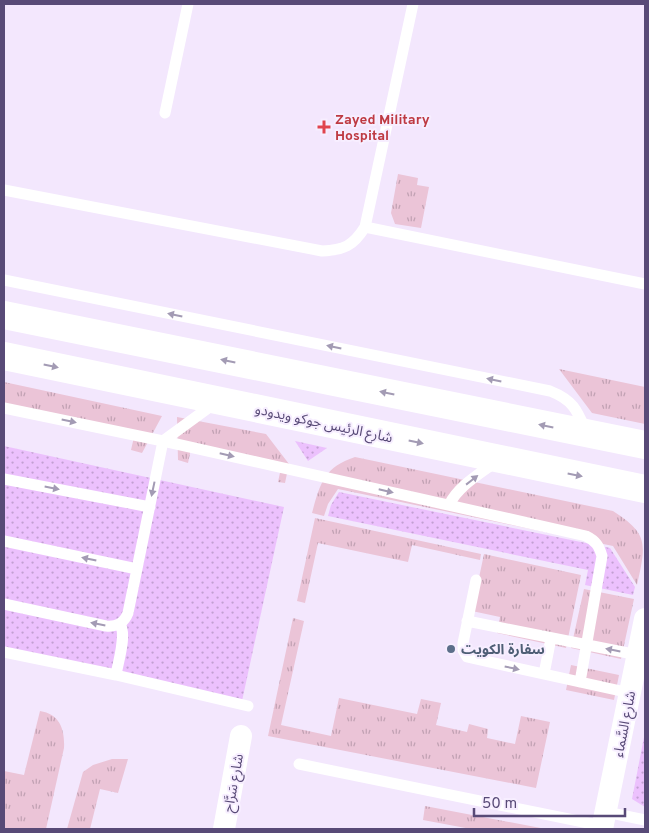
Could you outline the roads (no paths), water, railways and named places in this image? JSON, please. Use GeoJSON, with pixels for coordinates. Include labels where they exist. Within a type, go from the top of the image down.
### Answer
{"type":"FeatureCollection","features":[{"type":"Feature","properties":{"kind":"street"},"geometry":{"type":"LineString","coordinates":[[4,315],[588,435],[645,445]]}},
{"type":"Feature","properties":{"kind":"street","name":"شارع الرئيس جوكو ويدودو"},"geometry":{"type":"LineString","coordinates":[[4,356],[645,489]]}},
{"type":"Feature","properties":{"kind":"street","name":"شارع السَّماء"},"geometry":{"type":"LineString","coordinates":[[604,822],[645,619]]}},
{"type":"Feature","properties":{"kind":"street","name":"شارع سَرَّاح"},"geometry":{"type":"LineString","coordinates":[[224,829],[242,736]]}},
{"type":"Feature","properties":{"kind":"lane"},"geometry":{"type":"LineString","coordinates":[[165,113],[188,4]]}},
{"type":"Feature","properties":{"kind":"lane"},"geometry":{"type":"LineString","coordinates":[[4,190],[322,250],[336,250],[348,246],[358,238],[365,227],[413,4]]}},
{"type":"Feature","properties":{"kind":"lane"},"geometry":{"type":"LineString","coordinates":[[365,227],[645,284]]}},
{"type":"Feature","properties":{"kind":"lane"},"geometry":{"type":"LineString","coordinates":[[4,280],[550,391],[563,396],[572,403],[588,435]]}},
{"type":"Feature","properties":{"kind":"lane"},"geometry":{"type":"LineString","coordinates":[[4,604],[106,626],[120,624],[128,613],[163,441],[219,400]]}},
{"type":"Feature","properties":{"kind":"lane"},"geometry":{"type":"LineString","coordinates":[[4,408],[163,441],[586,536],[594,540],[600,547],[602,566],[580,682]]}},
{"type":"Feature","properties":{"kind":"lane"},"geometry":{"type":"LineString","coordinates":[[449,505],[452,498],[460,490],[498,459]]}},
{"type":"Feature","properties":{"kind":"lane"},"geometry":{"type":"LineString","coordinates":[[4,479],[150,507]]}},
{"type":"Feature","properties":{"kind":"lane"},"geometry":{"type":"LineString","coordinates":[[4,541],[137,569]]}},
{"type":"Feature","properties":{"kind":"lane"},"geometry":{"type":"LineString","coordinates":[[476,580],[463,650],[467,657],[630,693]]}},
{"type":"Feature","properties":{"kind":"lane"},"geometry":{"type":"LineString","coordinates":[[467,621],[638,654]]}},
{"type":"Feature","properties":{"kind":"lane"},"geometry":{"type":"LineString","coordinates":[[116,675],[123,636],[120,624]]}},
{"type":"Feature","properties":{"kind":"lane"},"geometry":{"type":"LineString","coordinates":[[544,674],[551,638]]}},
{"type":"Feature","properties":{"kind":"lane"},"geometry":{"type":"LineString","coordinates":[[4,652],[116,675],[248,706]]}},
{"type":"Feature","properties":{"kind":"lane"},"geometry":{"type":"LineString","coordinates":[[299,764],[604,822],[645,820]]}},
{"type":"Feature","properties":{"kind":"place","name":"Zayed Military Hospital"},"geometry":{"type":"Point","coordinates":[324,127]}},
{"type":"Feature","properties":{"kind":"place","name":"سفارة الكويت"},"geometry":{"type":"Point","coordinates":[451,649]}}]}
